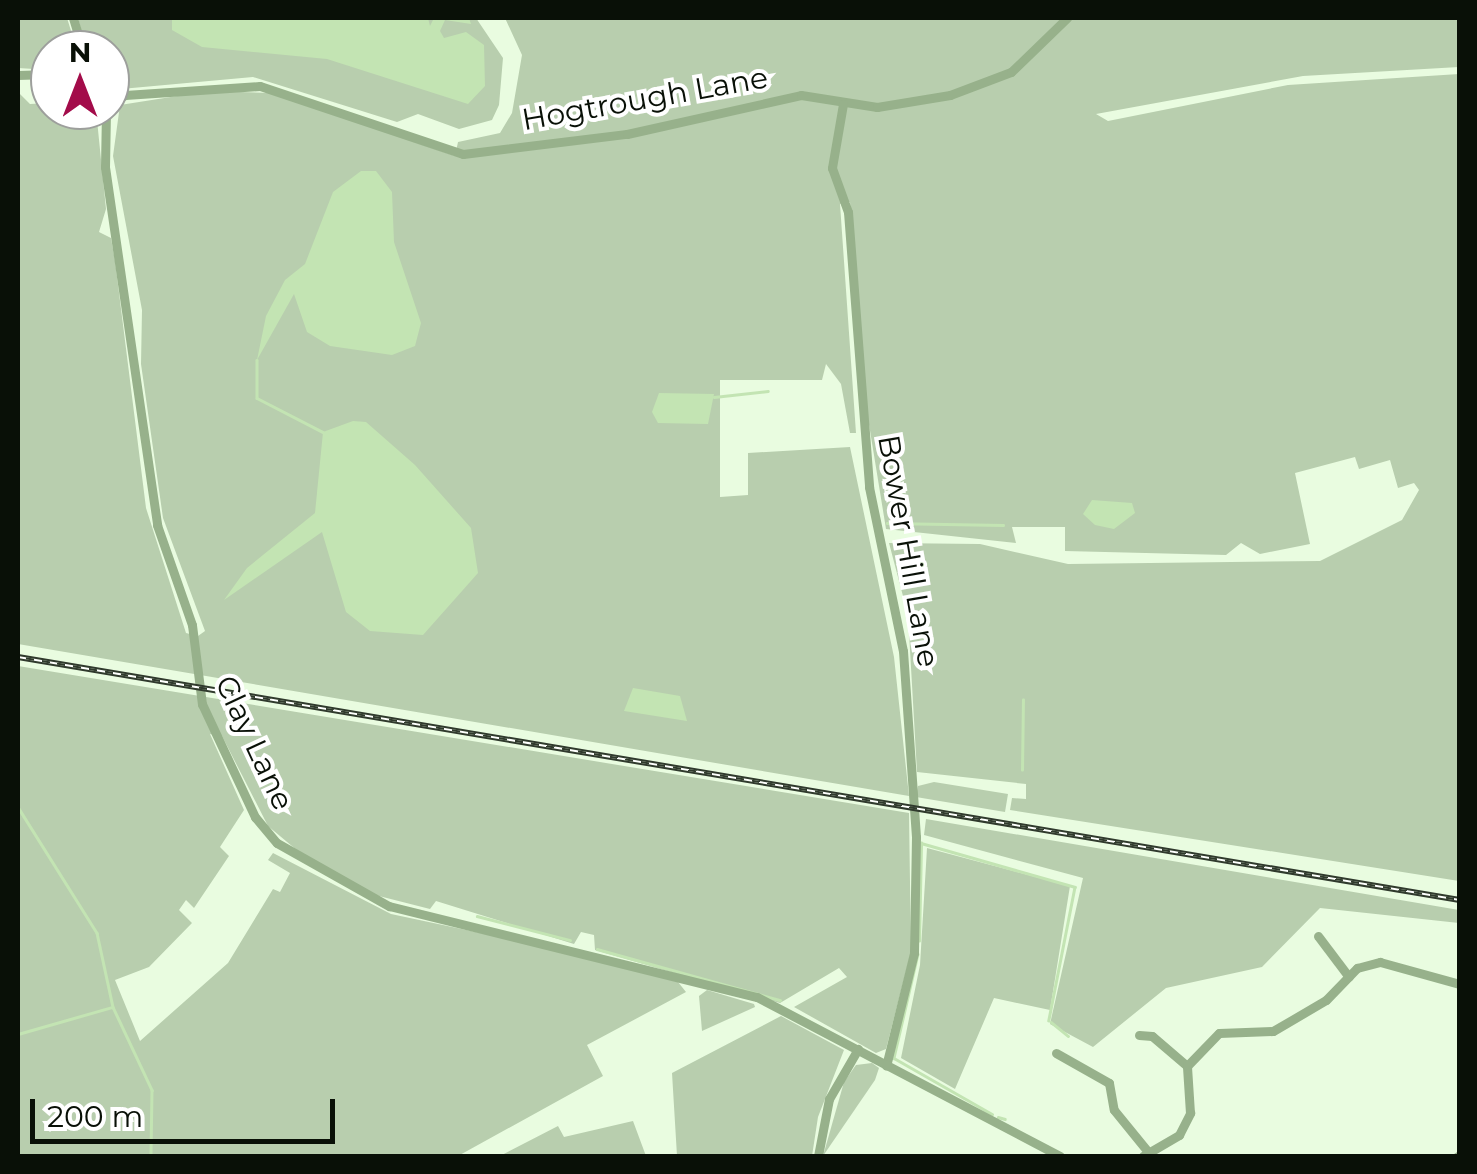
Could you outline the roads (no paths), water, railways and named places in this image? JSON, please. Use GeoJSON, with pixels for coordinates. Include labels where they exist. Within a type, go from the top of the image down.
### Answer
{"type":"FeatureCollection","features":[{"type":"Feature","properties":{"kind":"street","name":"Hogtrough Lane"},"geometry":{"type":"LineString","coordinates":[[130,95],[260,86],[464,154],[627,134],[802,95],[876,108],[950,96],[1011,72],[1067,18]]}},
{"type":"Feature","properties":{"kind":"street","name":"Bower Hill Lane"},"geometry":{"type":"LineString","coordinates":[[842,104],[832,168],[848,212],[871,503],[903,651],[916,837],[914,953],[886,1066]]}},
{"type":"Feature","properties":{"kind":"street","name":"Clay Lane"},"geometry":{"type":"LineString","coordinates":[[107,130],[105,167],[157,526],[192,624],[202,704],[255,817],[316,871],[388,906],[757,997],[1060,1156]]}},
{"type":"Feature","properties":{"kind":"street"},"geometry":{"type":"LineString","coordinates":[[1318,936],[1350,977]]}},
{"type":"Feature","properties":{"kind":"street"},"geometry":{"type":"LineString","coordinates":[[1187,1066],[1218,1032],[1273,1031],[1350,977],[1380,962],[1460,984]]}},
{"type":"Feature","properties":{"kind":"street"},"geometry":{"type":"LineString","coordinates":[[1056,1053],[1109,1083],[1114,1110],[1146,1155],[1179,1135],[1190,1113],[1187,1066],[1152,1036],[1139,1035]]}},
{"type":"Feature","properties":{"kind":"street"},"geometry":{"type":"LineString","coordinates":[[818,1156],[829,1099],[858,1049]]}},
{"type":"Feature","properties":{"kind":"waterway"},"geometry":{"type":"LineString","coordinates":[[257,360],[257,398],[323,432]]}},
{"type":"Feature","properties":{"kind":"waterway"},"geometry":{"type":"LineString","coordinates":[[714,397],[768,391]]}},
{"type":"Feature","properties":{"kind":"waterway"},"geometry":{"type":"LineString","coordinates":[[887,523],[1003,525]]}},
{"type":"Feature","properties":{"kind":"waterway"},"geometry":{"type":"LineString","coordinates":[[1022,770],[1023,700]]}},
{"type":"Feature","properties":{"kind":"waterway"},"geometry":{"type":"LineString","coordinates":[[18,807],[97,933],[113,1007],[152,1090],[151,1156]]}},
{"type":"Feature","properties":{"kind":"waterway"},"geometry":{"type":"LineString","coordinates":[[919,941],[921,843],[1075,887],[1049,1020]]}},
{"type":"Feature","properties":{"kind":"waterway"},"geometry":{"type":"LineString","coordinates":[[477,916],[570,940]]}},
{"type":"Feature","properties":{"kind":"waterway"},"geometry":{"type":"LineString","coordinates":[[597,949],[780,1000]]}},
{"type":"Feature","properties":{"kind":"waterway"},"geometry":{"type":"LineString","coordinates":[[918,954],[894,1058],[992,1114]]}},
{"type":"Feature","properties":{"kind":"waterway"},"geometry":{"type":"LineString","coordinates":[[18,1034],[112,1007]]}},
{"type":"Feature","properties":{"kind":"waterway"},"geometry":{"type":"LineString","coordinates":[[1051,1022],[1068,1036]]}},
{"type":"Feature","properties":{"kind":"waterway"},"geometry":{"type":"LineString","coordinates":[[998,1117],[1005,1119]]}},
{"type":"Feature","properties":{"kind":"railway"},"geometry":{"type":"LineString","coordinates":[[18,657],[1460,900]]}}]}
